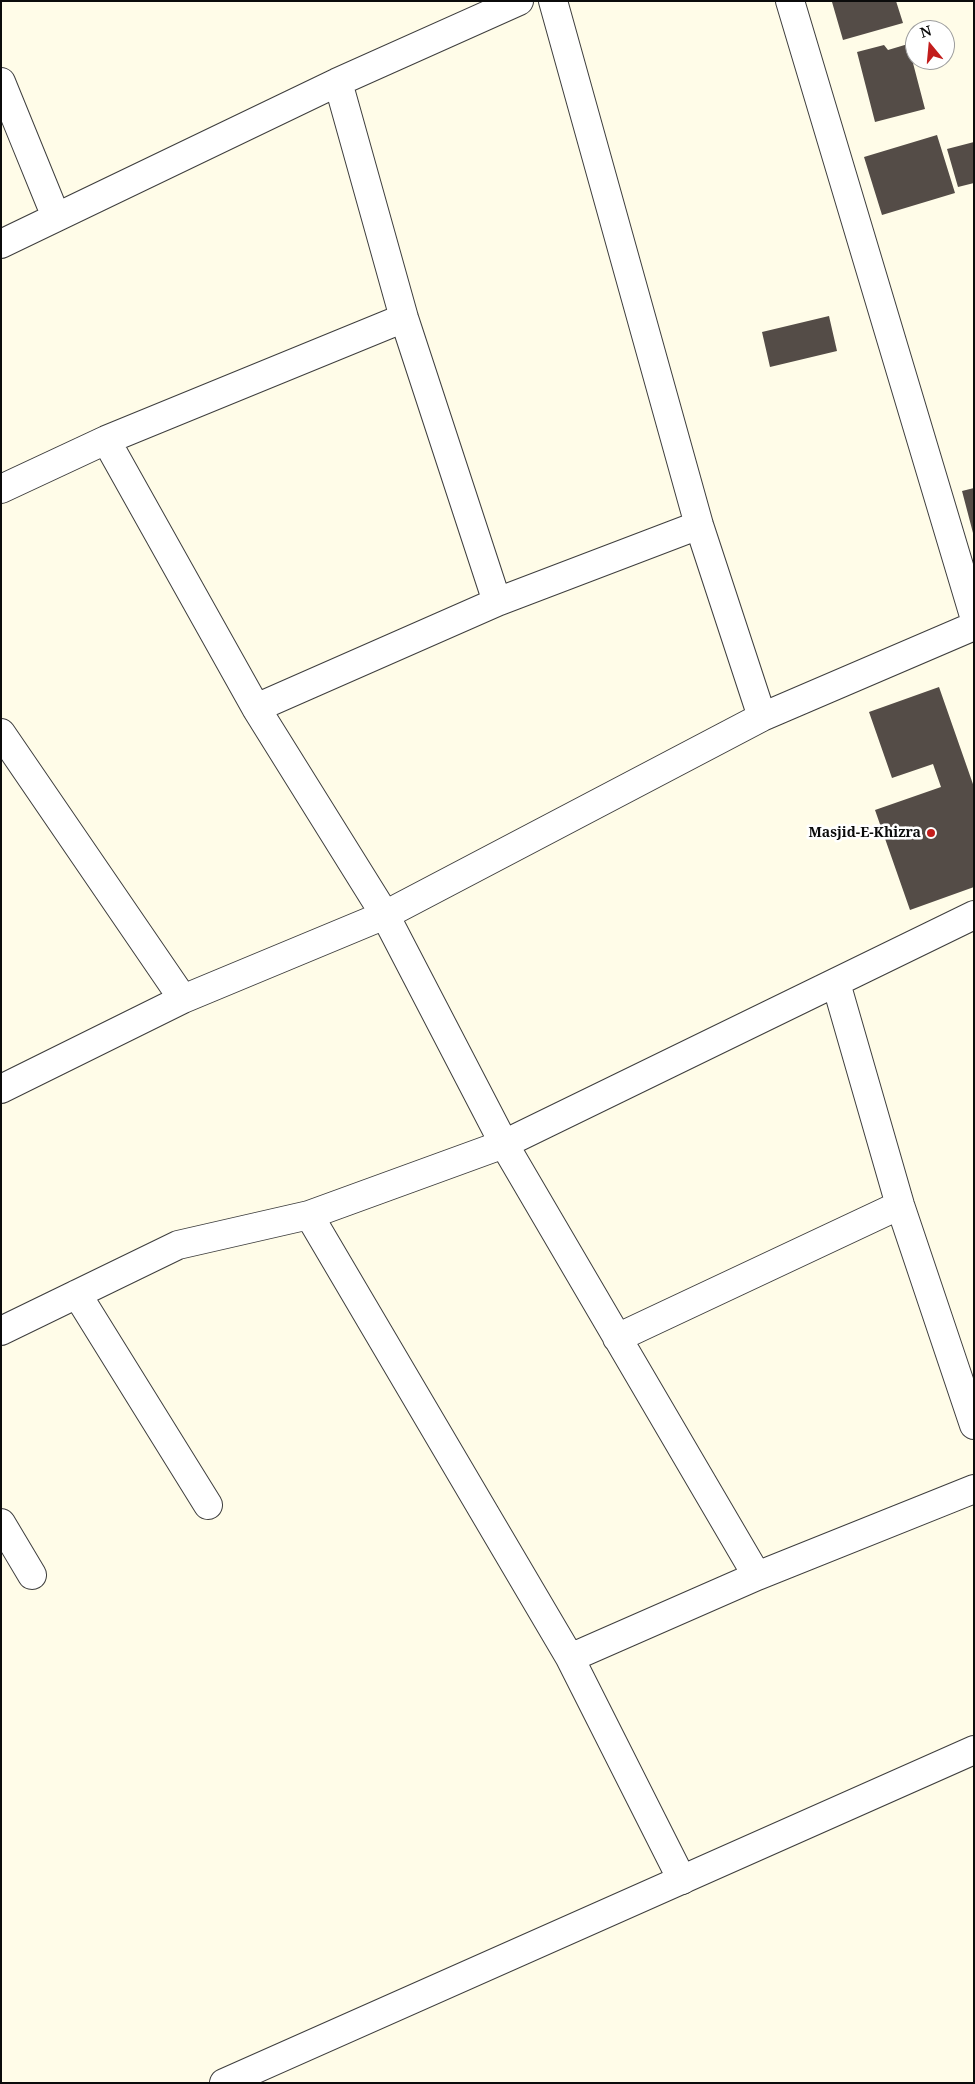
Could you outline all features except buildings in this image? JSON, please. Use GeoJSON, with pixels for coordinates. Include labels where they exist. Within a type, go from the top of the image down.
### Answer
{"type":"FeatureCollection","features":[{"type":"Feature","properties":{"kind":"street"},"geometry":{"type":"LineString","coordinates":[[1,244],[338,82],[519,1]]}},
{"type":"Feature","properties":{"kind":"street"},"geometry":{"type":"LineString","coordinates":[[552,1],[699,525],[762,717]]}},
{"type":"Feature","properties":{"kind":"street"},"geometry":{"type":"LineString","coordinates":[[790,1],[974,616]]}},
{"type":"Feature","properties":{"kind":"street"},"geometry":{"type":"LineString","coordinates":[[1,82],[56,217]]}},
{"type":"Feature","properties":{"kind":"street"},"geometry":{"type":"LineString","coordinates":[[338,82],[404,318],[498,602]]}},
{"type":"Feature","properties":{"kind":"street"},"geometry":{"type":"LineString","coordinates":[[1,489],[106,440],[404,318]]}},
{"type":"Feature","properties":{"kind":"street"},"geometry":{"type":"LineString","coordinates":[[106,440],[256,708],[385,915],[504,1144],[757,1576]]}},
{"type":"Feature","properties":{"kind":"street"},"geometry":{"type":"LineString","coordinates":[[256,708],[498,602],[699,525]]}},
{"type":"Feature","properties":{"kind":"street"},"geometry":{"type":"LineString","coordinates":[[1,1089],[183,999],[385,915],[762,717],[974,626]]}},
{"type":"Feature","properties":{"kind":"street"},"geometry":{"type":"LineString","coordinates":[[1,733],[183,999]]}},
{"type":"Feature","properties":{"kind":"street"},"geometry":{"type":"LineString","coordinates":[[1,1331],[178,1245],[309,1215],[504,1144],[974,915]]}},
{"type":"Feature","properties":{"kind":"street"},"geometry":{"type":"LineString","coordinates":[[836,982],[900,1205],[974,1425]]}},
{"type":"Feature","properties":{"kind":"street"},"geometry":{"type":"LineString","coordinates":[[617,1338],[900,1205]]}},
{"type":"Feature","properties":{"kind":"street"},"geometry":{"type":"LineString","coordinates":[[309,1215],[570,1658],[682,1880]]}},
{"type":"Feature","properties":{"kind":"street"},"geometry":{"type":"LineString","coordinates":[[77,1294],[208,1505]]}},
{"type":"Feature","properties":{"kind":"street"},"geometry":{"type":"LineString","coordinates":[[570,1658],[757,1576],[974,1489]]}},
{"type":"Feature","properties":{"kind":"street"},"geometry":{"type":"LineString","coordinates":[[1,1523],[32,1574]]}},
{"type":"Feature","properties":{"kind":"street"},"geometry":{"type":"LineString","coordinates":[[224,2083],[974,1750]]}},
{"type":"Feature","properties":{"kind":"place","name":"Masjid-E-Khizra"},"geometry":{"type":"Point","coordinates":[931,833]}}]}
